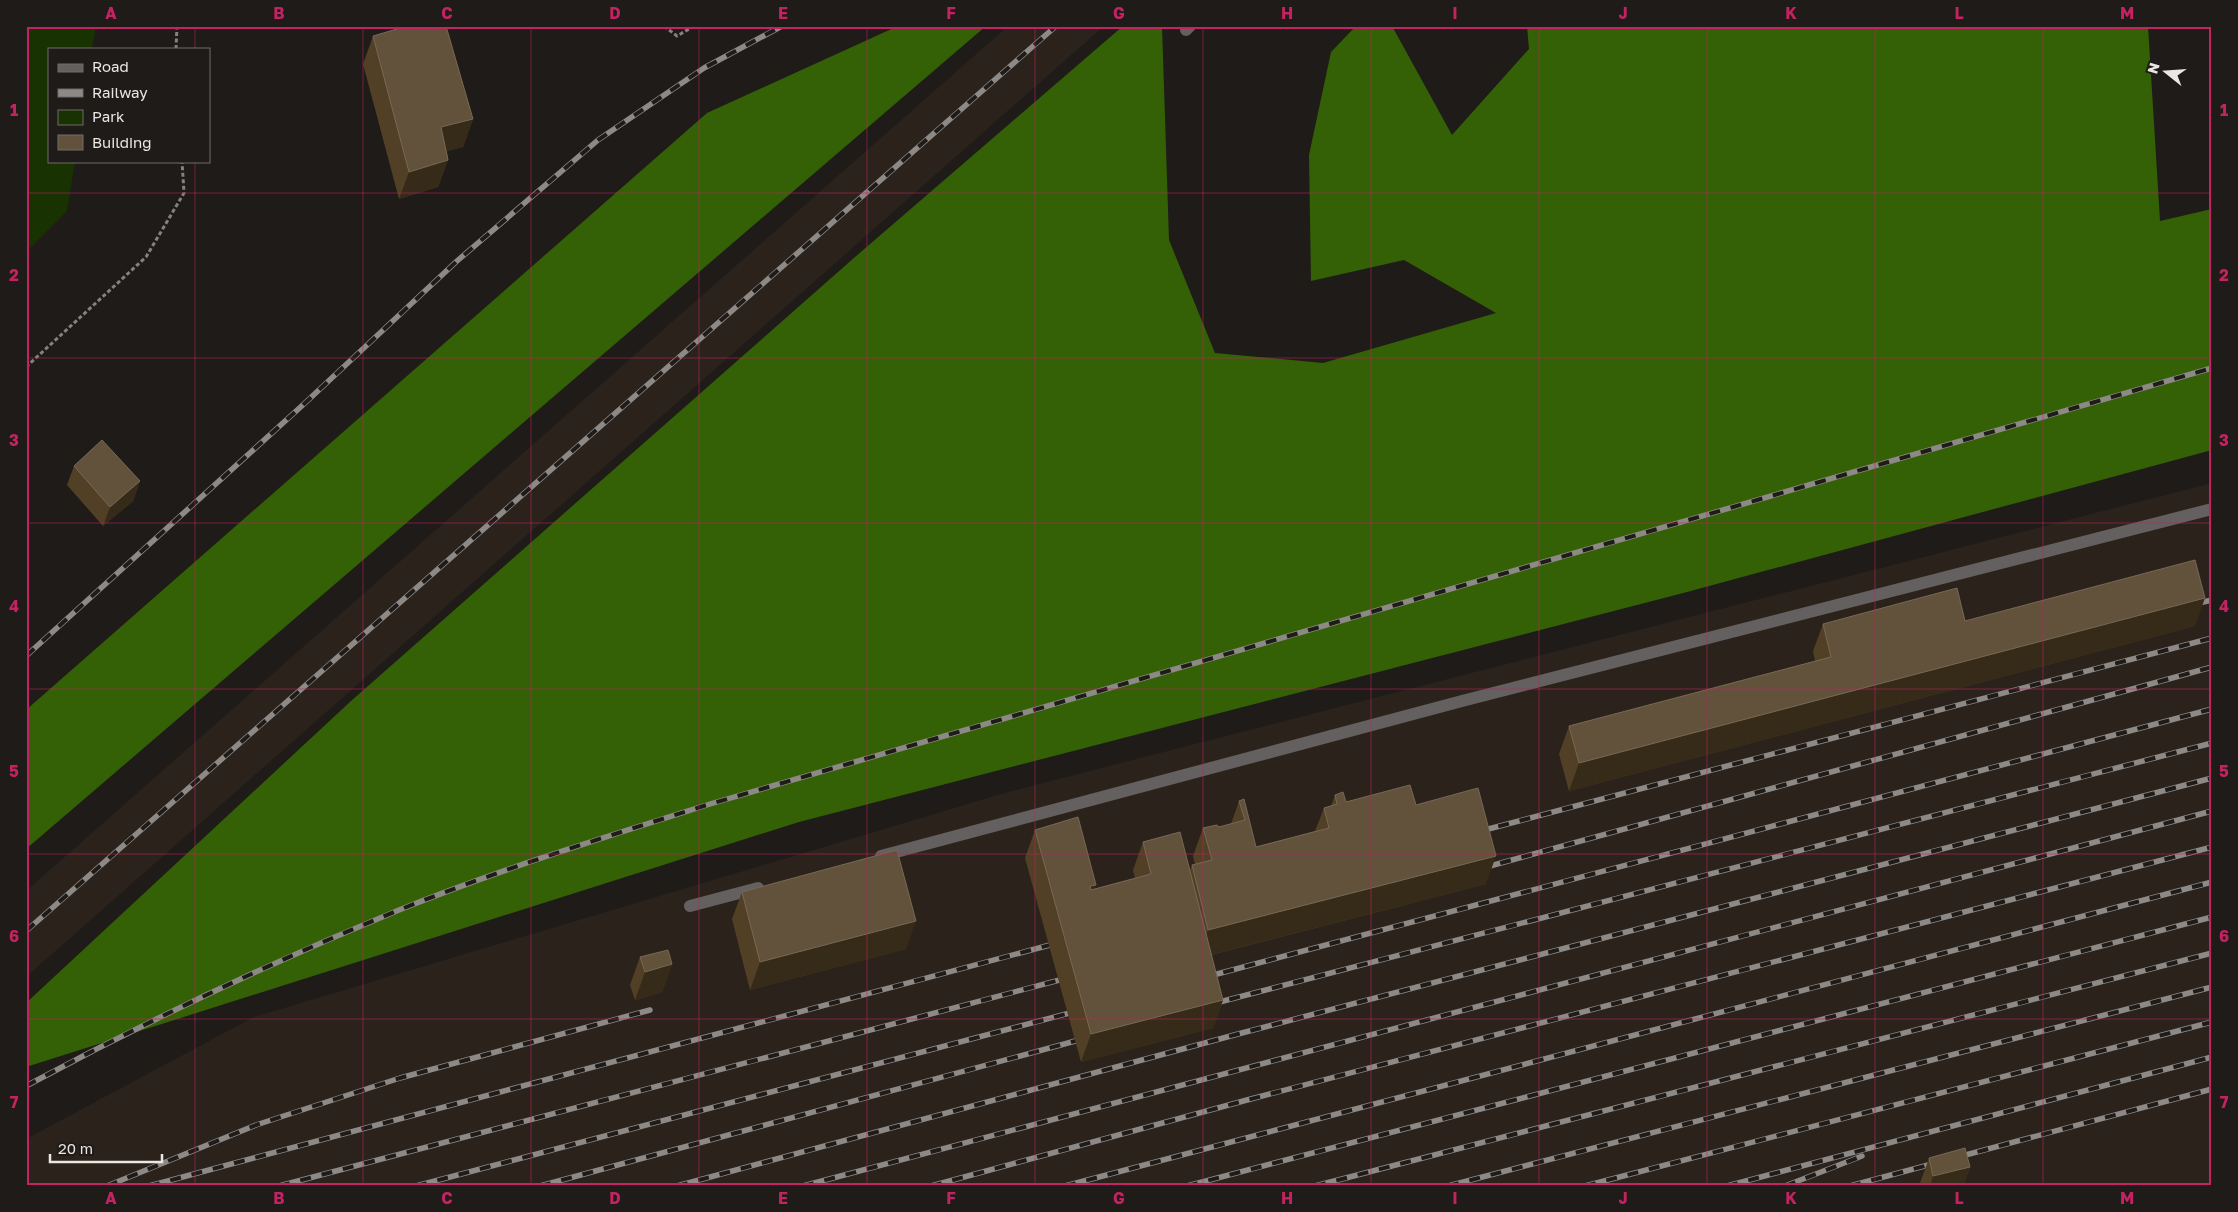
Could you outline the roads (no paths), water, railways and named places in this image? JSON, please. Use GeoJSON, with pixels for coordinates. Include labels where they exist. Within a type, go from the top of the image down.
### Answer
{"type":"FeatureCollection","features":[{"type":"Feature","properties":{"kind":"lane"},"geometry":{"type":"LineString","coordinates":[[864,860],[1452,704],[2212,509]]}},
{"type":"Feature","properties":{"kind":"lane"},"geometry":{"type":"LineString","coordinates":[[690,906],[768,886]]}},
{"type":"Feature","properties":{"kind":"railway"},"geometry":{"type":"LineString","coordinates":[[26,656],[305,403],[457,261],[598,140],[704,68],[782,26]]}},
{"type":"Feature","properties":{"kind":"railway"},"geometry":{"type":"LineString","coordinates":[[26,931],[1056,26]]}},
{"type":"Feature","properties":{"kind":"railway"},"geometry":{"type":"LineString","coordinates":[[26,1086],[164,1015],[304,950],[437,895],[553,854],[710,804],[2212,368]]}},
{"type":"Feature","properties":{"kind":"railway"},"geometry":{"type":"LineString","coordinates":[[2190,605],[2212,600]]}},
{"type":"Feature","properties":{"kind":"railway"},"geometry":{"type":"LineString","coordinates":[[1477,832],[2212,638]]}},
{"type":"Feature","properties":{"kind":"railway"},"geometry":{"type":"LineString","coordinates":[[1479,869],[2212,667]]}},
{"type":"Feature","properties":{"kind":"railway"},"geometry":{"type":"LineString","coordinates":[[1202,978],[2212,709]]}},
{"type":"Feature","properties":{"kind":"railway"},"geometry":{"type":"LineString","coordinates":[[1208,1005],[2212,743]]}},
{"type":"Feature","properties":{"kind":"railway"},"geometry":{"type":"LineString","coordinates":[[677,1186],[1238,1034],[2212,778]]}},
{"type":"Feature","properties":{"kind":"railway"},"geometry":{"type":"LineString","coordinates":[[803,1186],[2212,811]]}},
{"type":"Feature","properties":{"kind":"railway"},"geometry":{"type":"LineString","coordinates":[[931,1186],[1247,1100],[2212,847]]}},
{"type":"Feature","properties":{"kind":"railway"},"geometry":{"type":"LineString","coordinates":[[1065,1186],[2212,882]]}},
{"type":"Feature","properties":{"kind":"railway"},"geometry":{"type":"LineString","coordinates":[[1187,1186],[2212,917]]}},
{"type":"Feature","properties":{"kind":"railway"},"geometry":{"type":"LineString","coordinates":[[149,1186],[1061,942]]}},
{"type":"Feature","properties":{"kind":"railway"},"geometry":{"type":"LineString","coordinates":[[1315,1186],[2212,953]]}},
{"type":"Feature","properties":{"kind":"railway"},"geometry":{"type":"LineString","coordinates":[[279,1186],[1071,977]]}},
{"type":"Feature","properties":{"kind":"railway"},"geometry":{"type":"LineString","coordinates":[[1448,1186],[2212,987]]}},
{"type":"Feature","properties":{"kind":"railway"},"geometry":{"type":"LineString","coordinates":[[107,1186],[256,1125],[400,1078],[650,1010]]}},
{"type":"Feature","properties":{"kind":"railway"},"geometry":{"type":"LineString","coordinates":[[416,1186],[1081,1010]]}},
{"type":"Feature","properties":{"kind":"railway"},"geometry":{"type":"LineString","coordinates":[[1585,1186],[2212,1022]]}},
{"type":"Feature","properties":{"kind":"railway"},"geometry":{"type":"LineString","coordinates":[[540,1186],[1090,1037]]}},
{"type":"Feature","properties":{"kind":"railway"},"geometry":{"type":"LineString","coordinates":[[1727,1186],[2212,1057]]}},
{"type":"Feature","properties":{"kind":"railway"},"geometry":{"type":"LineString","coordinates":[[1850,1186],[2212,1089]]}},
{"type":"Feature","properties":{"kind":"railway"},"geometry":{"type":"LineString","coordinates":[[1785,1186],[1862,1156]]}}]}
